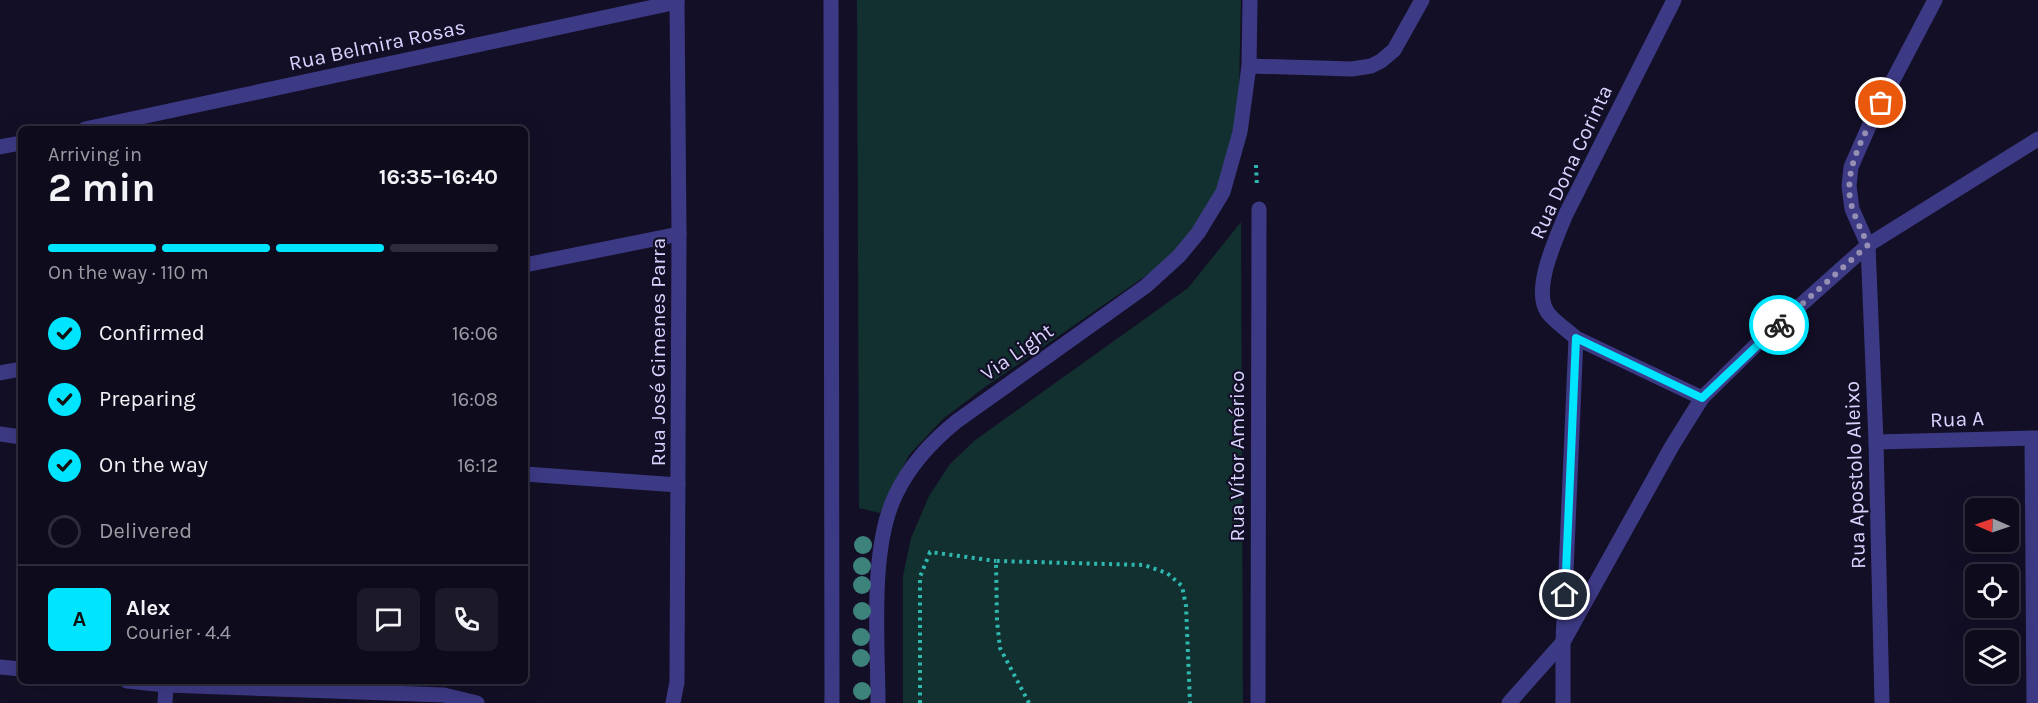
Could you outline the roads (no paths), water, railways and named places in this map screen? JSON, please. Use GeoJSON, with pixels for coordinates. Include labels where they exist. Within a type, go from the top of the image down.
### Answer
{"type":"FeatureCollection","features":[{"type":"Feature","properties":{"kind":"street"},"geometry":{"type":"LineString","coordinates":[[831,0],[832,703]]}},
{"type":"Feature","properties":{"kind":"street"},"geometry":{"type":"LineString","coordinates":[[1251,0],[1249,66],[1352,69],[1371,66],[1394,50],[1422,0]]}},
{"type":"Feature","properties":{"kind":"street","name":"Rua Dona Corinta"},"geometry":{"type":"LineString","coordinates":[[1674,0],[1566,214],[1551,250],[1544,279],[1543,299],[1547,312],[1576,338],[1702,398]]}},
{"type":"Feature","properties":{"kind":"street"},"geometry":{"type":"LineString","coordinates":[[1868,245],[1852,208],[1849,186],[1851,167],[1870,124],[1935,0]]}},
{"type":"Feature","properties":{"kind":"street","name":"Rua Belmira Rosas"},"geometry":{"type":"LineString","coordinates":[[99,126],[677,1]]}},
{"type":"Feature","properties":{"kind":"street","name":"Rua José Gimenes Parra"},"geometry":{"type":"LineString","coordinates":[[673,703],[676,682],[680,234],[677,1]]}},
{"type":"Feature","properties":{"kind":"street","name":"Via Light"},"geometry":{"type":"LineString","coordinates":[[878,703],[880,559],[889,515],[895,496],[905,477],[938,437],[957,420],[1146,286],[1179,256],[1198,233],[1223,192],[1240,132],[1249,66]]}},
{"type":"Feature","properties":{"kind":"street"},"geometry":{"type":"LineString","coordinates":[[1509,703],[1563,642],[1672,446],[1702,398],[1758,343],[1868,245],[2038,139]]}},
{"type":"Feature","properties":{"kind":"street"},"geometry":{"type":"LineString","coordinates":[[0,147],[18,144]]}},
{"type":"Feature","properties":{"kind":"street","name":"Rua Vítor Américo"},"geometry":{"type":"LineString","coordinates":[[1258,209],[1258,703]]}},
{"type":"Feature","properties":{"kind":"street"},"geometry":{"type":"LineString","coordinates":[[528,264],[680,234]]}},
{"type":"Feature","properties":{"kind":"street","name":"Rua Apostolo Aleixo"},"geometry":{"type":"LineString","coordinates":[[1868,245],[1876,442],[1882,703]]}},
{"type":"Feature","properties":{"kind":"street"},"geometry":{"type":"LineString","coordinates":[[1563,703],[1563,642],[1576,338]]}},
{"type":"Feature","properties":{"kind":"street"},"geometry":{"type":"LineString","coordinates":[[0,373],[18,370]]}},
{"type":"Feature","properties":{"kind":"street"},"geometry":{"type":"LineString","coordinates":[[0,435],[18,436]]}},
{"type":"Feature","properties":{"kind":"street"},"geometry":{"type":"LineString","coordinates":[[2034,703],[2035,438]]}},
{"type":"Feature","properties":{"kind":"street","name":"Rua A"},"geometry":{"type":"LineString","coordinates":[[1876,442],[2035,438]]}},
{"type":"Feature","properties":{"kind":"street"},"geometry":{"type":"LineString","coordinates":[[528,474],[678,485]]}},
{"type":"Feature","properties":{"kind":"street"},"geometry":{"type":"LineString","coordinates":[[0,667],[18,669]]}},
{"type":"Feature","properties":{"kind":"street"},"geometry":{"type":"LineString","coordinates":[[150,684],[346,697],[444,695],[477,703]]}},
{"type":"Feature","properties":{"kind":"street"},"geometry":{"type":"LineString","coordinates":[[165,703],[166,686]]}}]}
